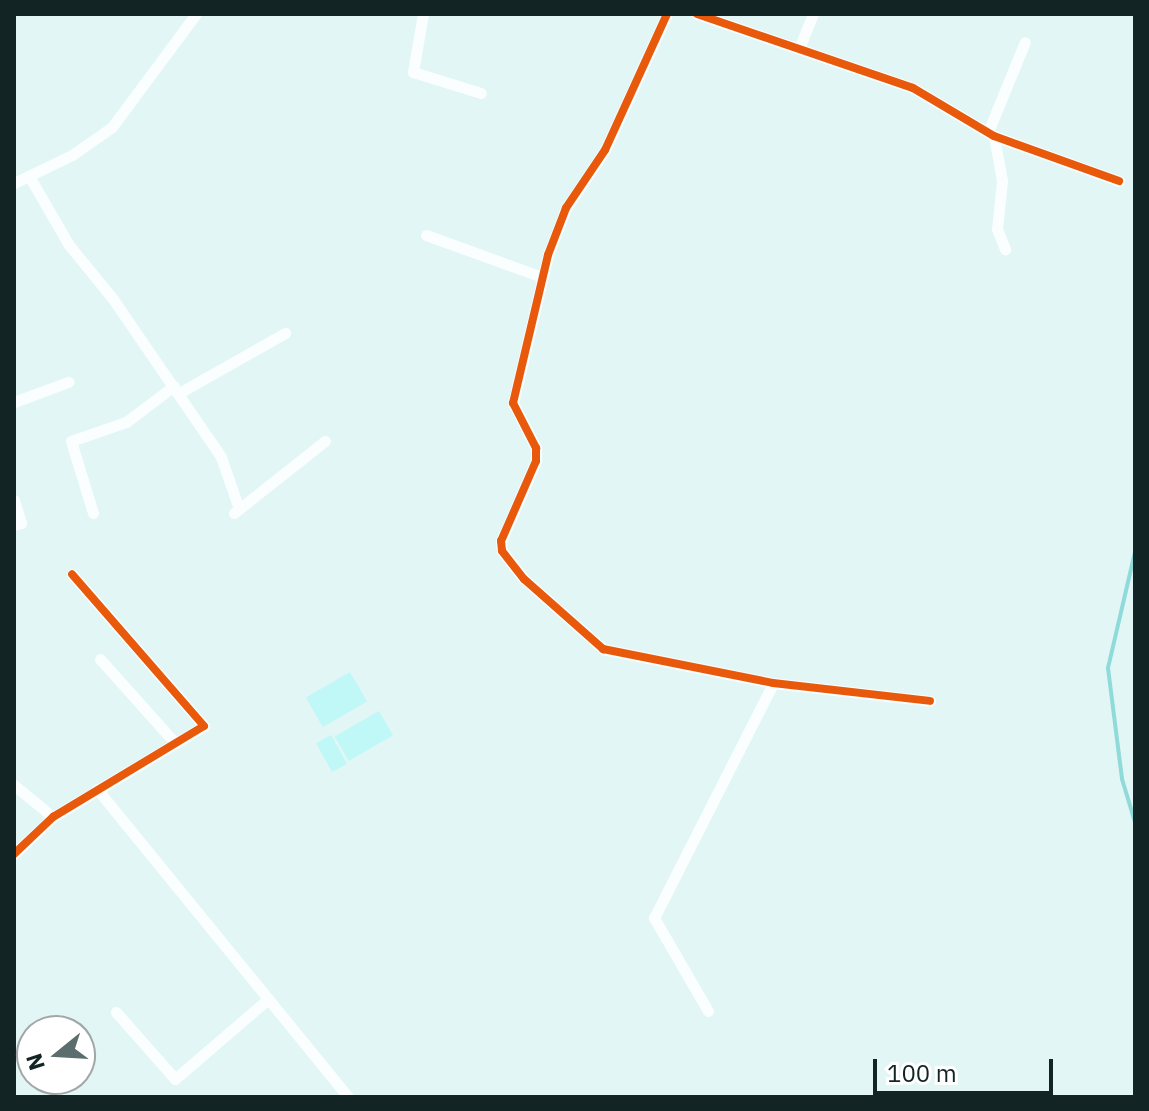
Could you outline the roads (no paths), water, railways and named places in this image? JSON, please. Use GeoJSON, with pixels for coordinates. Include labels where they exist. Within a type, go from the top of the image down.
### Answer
{"type":"FeatureCollection","features":[{"type":"Feature","properties":{"kind":"street"},"geometry":{"type":"LineString","coordinates":[[14,183],[72,155],[112,127],[196,14]]}},
{"type":"Feature","properties":{"kind":"street"},"geometry":{"type":"LineString","coordinates":[[423,14],[413,72],[481,93]]}},
{"type":"Feature","properties":{"kind":"street"},"geometry":{"type":"LineString","coordinates":[[667,14],[605,150],[566,208],[542,277],[513,403],[536,448],[536,461],[501,541],[502,551],[524,579],[603,649],[773,683],[930,701]]}},
{"type":"Feature","properties":{"kind":"street"},"geometry":{"type":"LineString","coordinates":[[697,14],[800,46],[937,99],[991,134],[1119,181]]}},
{"type":"Feature","properties":{"kind":"street"},"geometry":{"type":"LineString","coordinates":[[800,46],[813,14]]}},
{"type":"Feature","properties":{"kind":"street"},"geometry":{"type":"LineString","coordinates":[[1005,249],[997,229],[1002,181],[991,134],[1025,42]]}},
{"type":"Feature","properties":{"kind":"street"},"geometry":{"type":"LineString","coordinates":[[29,176],[69,245],[176,389],[221,457],[236,511],[325,441]]}},
{"type":"Feature","properties":{"kind":"street"},"geometry":{"type":"LineString","coordinates":[[426,235],[542,277]]}},
{"type":"Feature","properties":{"kind":"street"},"geometry":{"type":"LineString","coordinates":[[93,513],[71,441],[126,422],[176,389],[285,333]]}},
{"type":"Feature","properties":{"kind":"street"},"geometry":{"type":"LineString","coordinates":[[14,402],[68,382]]}},
{"type":"Feature","properties":{"kind":"street"},"geometry":{"type":"LineString","coordinates":[[14,500],[21,523],[14,525]]}},
{"type":"Feature","properties":{"kind":"street"},"geometry":{"type":"LineString","coordinates":[[14,854],[53,817],[204,726],[72,574]]}},
{"type":"Feature","properties":{"kind":"street"},"geometry":{"type":"LineString","coordinates":[[100,659],[175,743]]}},
{"type":"Feature","properties":{"kind":"street"},"geometry":{"type":"LineString","coordinates":[[708,1011],[654,918],[773,683]]}},
{"type":"Feature","properties":{"kind":"street"},"geometry":{"type":"LineString","coordinates":[[14,785],[53,817]]}},
{"type":"Feature","properties":{"kind":"street"},"geometry":{"type":"LineString","coordinates":[[97,789],[348,1097]]}},
{"type":"Feature","properties":{"kind":"street"},"geometry":{"type":"LineString","coordinates":[[116,1012],[175,1079],[268,999]]}},
{"type":"Feature","properties":{"kind":"waterway"},"geometry":{"type":"LineString","coordinates":[[1135,552],[1108,668],[1122,779],[1135,822]]}}]}
